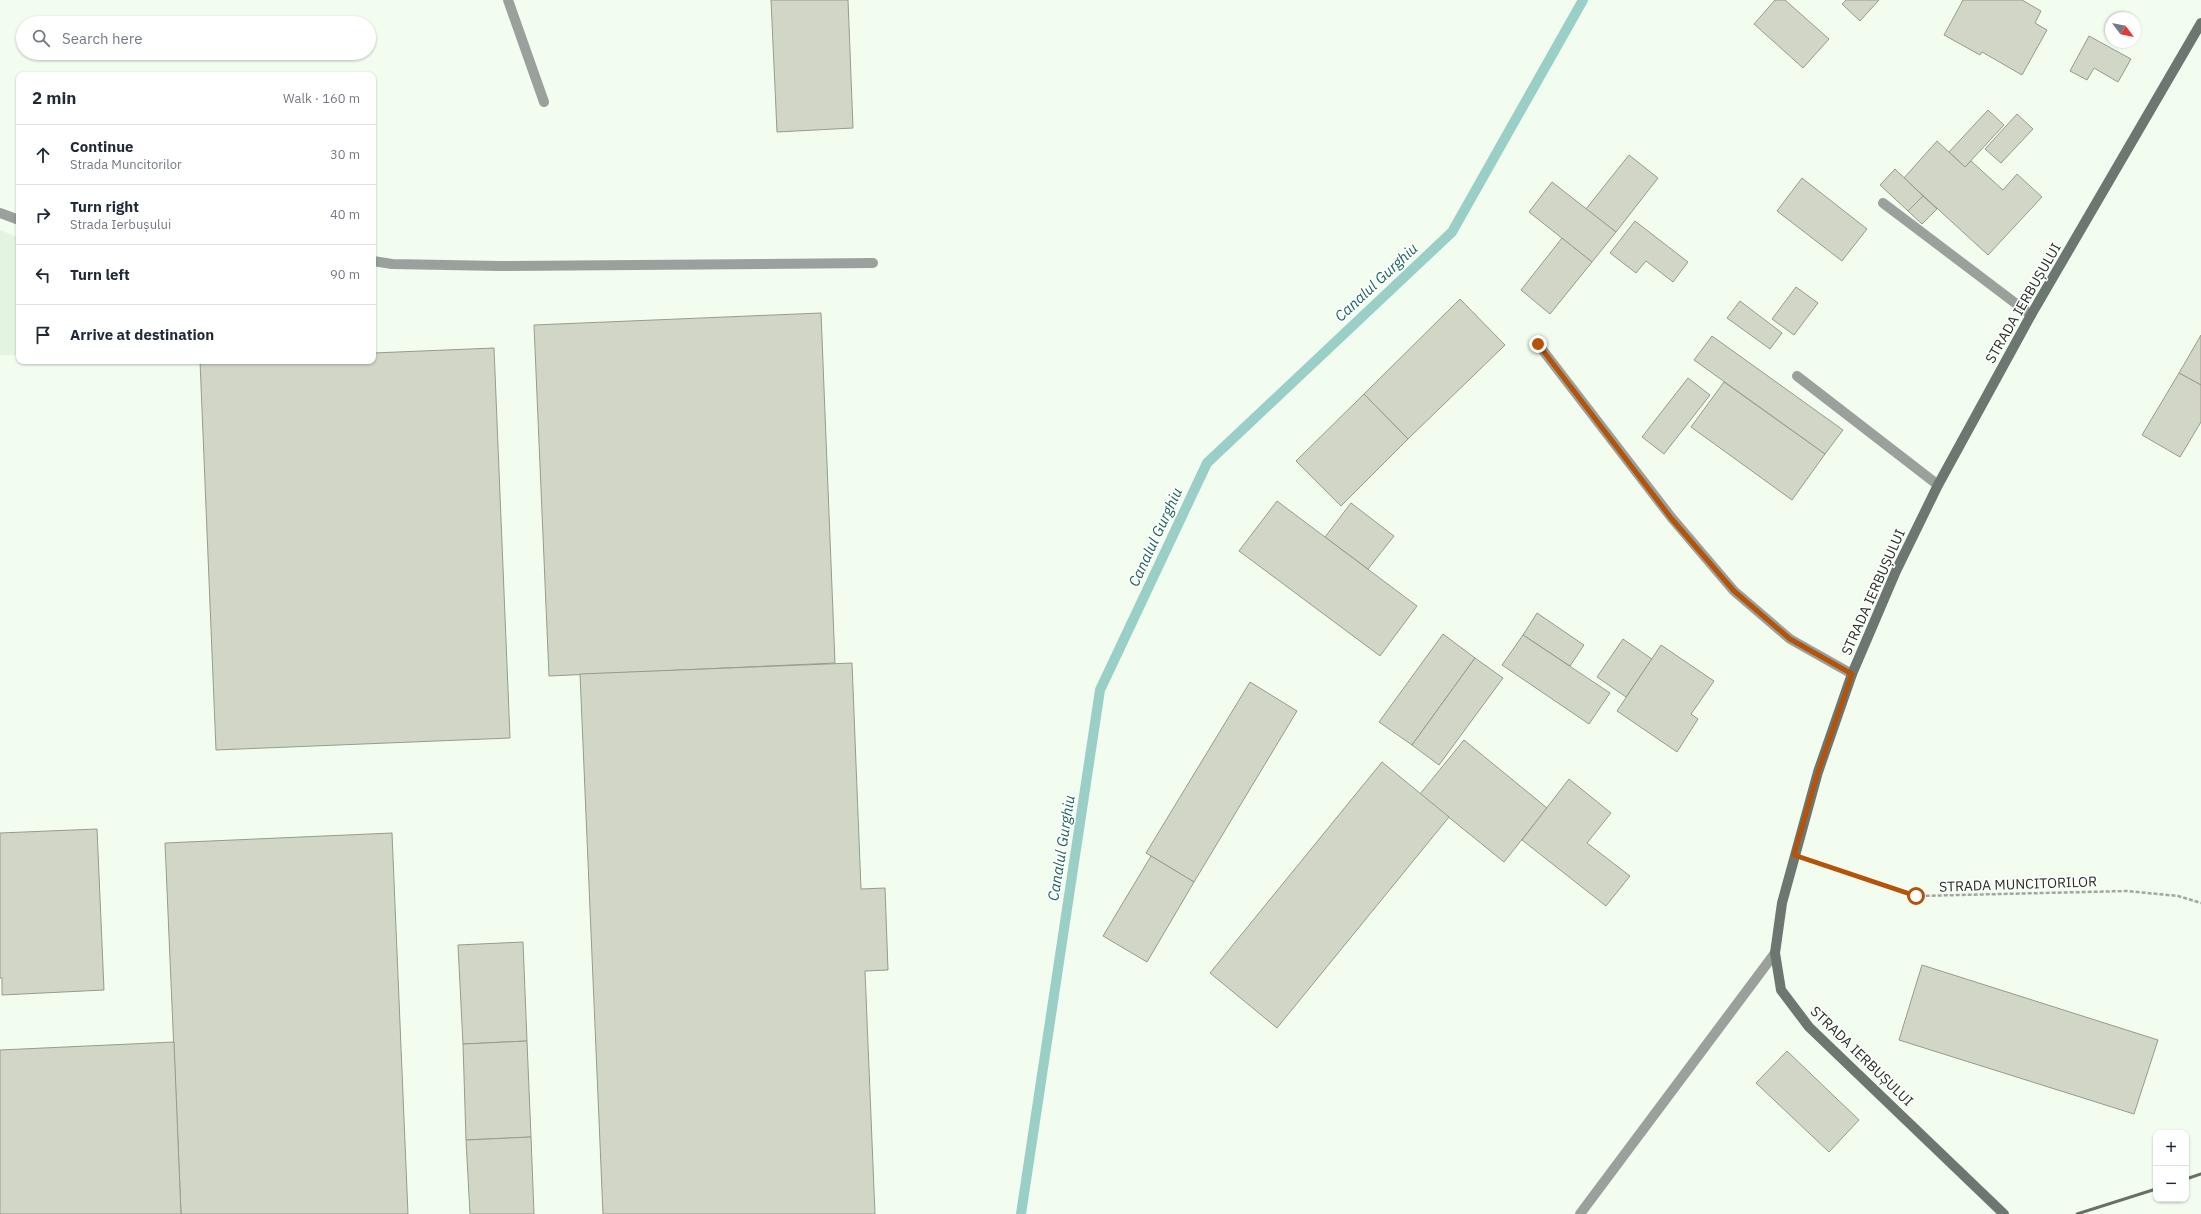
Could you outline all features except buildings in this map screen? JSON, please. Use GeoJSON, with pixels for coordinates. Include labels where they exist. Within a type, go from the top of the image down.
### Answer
{"type":"FeatureCollection","features":[{"type":"Feature","properties":{"kind":"main road","name":"STRADA IERBUȘULUI"},"geometry":{"type":"LineString","coordinates":[[2004,1214],[1809,1027],[1781,990],[1775,953],[1782,903],[1818,772],[1852,674],[1896,571],[1938,485],[2031,315],[2201,23]]}},
{"type":"Feature","properties":{"kind":"street"},"geometry":{"type":"LineString","coordinates":[[508,0],[544,102]]}},
{"type":"Feature","properties":{"kind":"street"},"geometry":{"type":"LineString","coordinates":[[1884,203],[2031,315]]}},
{"type":"Feature","properties":{"kind":"street"},"geometry":{"type":"LineString","coordinates":[[0,213],[16,219]]}},
{"type":"Feature","properties":{"kind":"street"},"geometry":{"type":"LineString","coordinates":[[376,261],[392,264],[500,266],[873,263]]}},
{"type":"Feature","properties":{"kind":"street"},"geometry":{"type":"LineString","coordinates":[[1538,344],[1671,518],[1734,591],[1790,639],[1852,674]]}},
{"type":"Feature","properties":{"kind":"street"},"geometry":{"type":"LineString","coordinates":[[1797,376],[1938,485]]}},
{"type":"Feature","properties":{"kind":"street"},"geometry":{"type":"LineString","coordinates":[[1580,1214],[1775,953]]}},
{"type":"Feature","properties":{"kind":"path","name":"STRADA MUNCITORILOR"},"geometry":{"type":"LineString","coordinates":[[1794,855],[1916,896],[2127,891],[2178,896],[2201,903]]}},
{"type":"Feature","properties":{"kind":"shaded area"},"geometry":{"type":"Polygon","coordinates":[[[0,230],[16,237],[16,355],[0,355],[0,230]]]}},
{"type":"Feature","properties":{"kind":"waterway","name":"Canalul Gurghiu"},"geometry":{"type":"LineString","coordinates":[[1021,1214],[1100,690],[1207,463],[1452,232],[1583,0]]}},
{"type":"Feature","properties":{"kind":"railway"},"geometry":{"type":"LineString","coordinates":[[2189,1178],[2201,1174]]}},
{"type":"Feature","properties":{"kind":"railway"},"geometry":{"type":"LineString","coordinates":[[2077,1214],[2153,1190]]}},
{"type":"Feature","properties":{"kind":"route"},"geometry":{"type":"LineString","coordinates":[[1538,344],[1671,518],[1734,591],[1790,639],[1852,674],[1818,772],[1794,855],[1916,896]]}}]}
